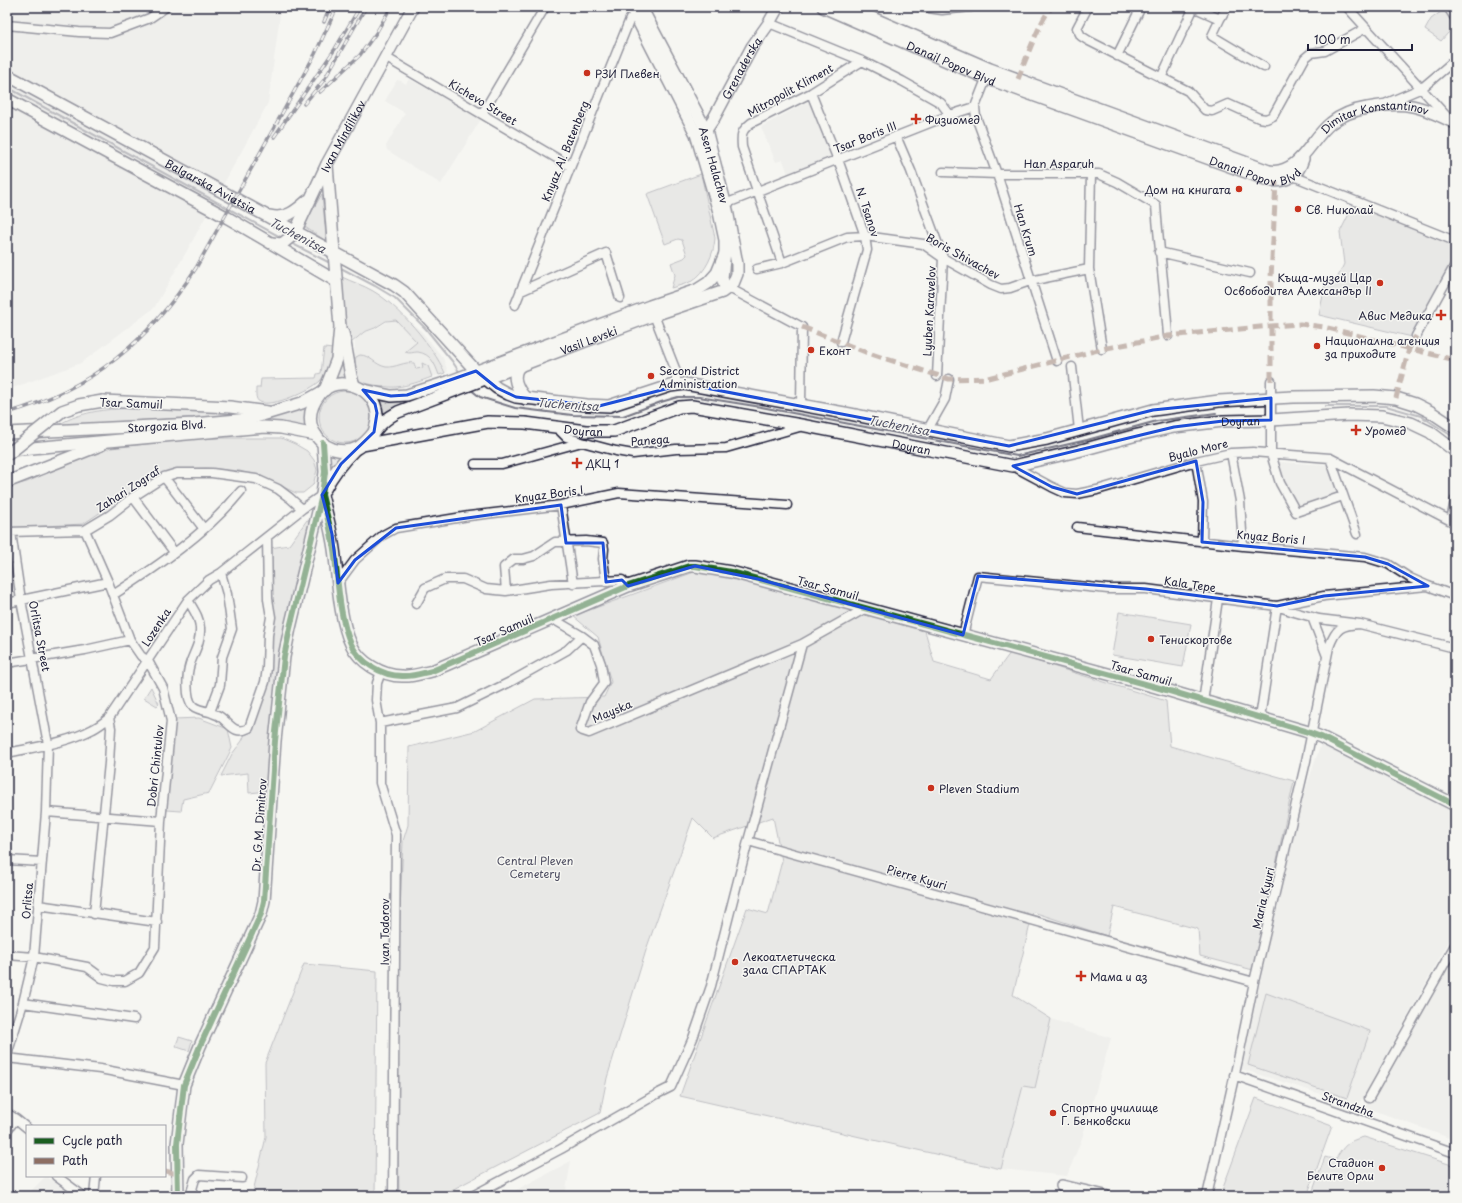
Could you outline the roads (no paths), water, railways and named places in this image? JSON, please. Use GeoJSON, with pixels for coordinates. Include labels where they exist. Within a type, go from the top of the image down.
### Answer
{"type":"FeatureCollection","features":[{"type":"Feature","properties":{"kind":"street"},"geometry":{"type":"LineString","coordinates":[[7,25],[79,32],[110,33],[150,18],[166,7]]}},
{"type":"Feature","properties":{"kind":"street","name":"Ivan Mindilikov"},"geometry":{"type":"LineString","coordinates":[[323,392],[338,359],[340,327],[327,164],[413,7]]}},
{"type":"Feature","properties":{"kind":"street"},"geometry":{"type":"LineString","coordinates":[[482,114],[545,7]]}},
{"type":"Feature","properties":{"kind":"street","name":"Grenaderska"},"geometry":{"type":"LineString","coordinates":[[701,132],[714,118],[752,47],[778,7]]}},
{"type":"Feature","properties":{"kind":"street","name":"Danail Popov Blvd"},"geometry":{"type":"LineString","coordinates":[[823,7],[988,73],[1260,178],[1276,182],[1288,179],[1293,176],[1302,165],[1304,154]]}},
{"type":"Feature","properties":{"kind":"street","name":"Danail Popov Blvd"},"geometry":{"type":"LineString","coordinates":[[847,7],[988,73],[1269,171],[1285,171],[1304,154]]}},
{"type":"Feature","properties":{"kind":"street"},"geometry":{"type":"LineString","coordinates":[[920,7],[942,10],[971,7]]}},
{"type":"Feature","properties":{"kind":"street"},"geometry":{"type":"LineString","coordinates":[[1088,7],[1077,28],[1081,36],[1117,56],[1188,91],[1205,110],[1212,111],[1228,104],[1266,120],[1273,116],[1305,58],[1310,53],[1325,52],[1366,28]]}},
{"type":"Feature","properties":{"kind":"street"},"geometry":{"type":"LineString","coordinates":[[1117,56],[1141,7]]}},
{"type":"Feature","properties":{"kind":"street"},"geometry":{"type":"LineString","coordinates":[[1161,78],[1194,7],[1220,19]]}},
{"type":"Feature","properties":{"kind":"street"},"geometry":{"type":"LineString","coordinates":[[1227,7],[1212,36],[1264,67]]}},
{"type":"Feature","properties":{"kind":"street"},"geometry":{"type":"LineString","coordinates":[[1347,7],[1453,122]]}},
{"type":"Feature","properties":{"kind":"street"},"geometry":{"type":"LineString","coordinates":[[1448,7],[1455,18]]}},
{"type":"Feature","properties":{"kind":"street","name":"Asen Halachev"},"geometry":{"type":"LineString","coordinates":[[637,10],[701,132],[725,204],[737,264],[737,274],[730,288],[724,284],[722,278],[726,246],[701,132]]}},
{"type":"Feature","properties":{"kind":"street","name":"Knyaz Al. Batenberg"},"geometry":{"type":"LineString","coordinates":[[515,305],[630,19],[637,10]]}},
{"type":"Feature","properties":{"kind":"street"},"geometry":{"type":"LineString","coordinates":[[769,23],[862,62],[902,81],[941,103],[950,115]]}},
{"type":"Feature","properties":{"kind":"street","name":"Kichevo Street"},"geometry":{"type":"LineString","coordinates":[[386,56],[570,166]]}},
{"type":"Feature","properties":{"kind":"street"},"geometry":{"type":"LineString","coordinates":[[1383,104],[1422,88],[1455,60]]}},
{"type":"Feature","properties":{"kind":"street","name":"Mitropolit Kliment"},"geometry":{"type":"LineString","coordinates":[[758,191],[742,147],[741,135],[745,129],[751,123],[810,93],[862,62]]}},
{"type":"Feature","properties":{"kind":"street"},"geometry":{"type":"LineString","coordinates":[[975,107],[988,73]]}},
{"type":"Feature","properties":{"kind":"street","name":"Balgarska Aviatsia"},"geometry":{"type":"LineString","coordinates":[[7,75],[263,214],[294,233],[399,288],[480,375]]}},
{"type":"Feature","properties":{"kind":"street","name":"N. Tsanov"},"geometry":{"type":"LineString","coordinates":[[810,93],[838,160],[865,236],[867,250],[841,342]]}},
{"type":"Feature","properties":{"kind":"street","name":"Balgarska Aviatsia"},"geometry":{"type":"LineString","coordinates":[[7,99],[336,278]]}},
{"type":"Feature","properties":{"kind":"street","name":"Dimitar Konstantinov"},"geometry":{"type":"LineString","coordinates":[[1304,154],[1319,134],[1331,122],[1361,109],[1383,104],[1416,106],[1431,110],[1453,122]]}},
{"type":"Feature","properties":{"kind":"street","name":"Tsar Boris III"},"geometry":{"type":"LineString","coordinates":[[725,204],[950,115],[975,107]]}},
{"type":"Feature","properties":{"kind":"street","name":"Han Krum"},"geometry":{"type":"LineString","coordinates":[[975,107],[976,117],[997,174],[1030,281],[1057,361]]}},
{"type":"Feature","properties":{"kind":"street","name":"Lyuben Karavelov"},"geometry":{"type":"LineString","coordinates":[[896,136],[943,258],[937,376]]}},
{"type":"Feature","properties":{"kind":"street"},"geometry":{"type":"LineString","coordinates":[[271,243],[277,245],[284,244],[294,233],[327,164]]}},
{"type":"Feature","properties":{"kind":"street"},"geometry":{"type":"LineString","coordinates":[[1294,164],[1292,171],[1293,176],[1455,241]]}},
{"type":"Feature","properties":{"kind":"street","name":"Han Asparuh"},"geometry":{"type":"LineString","coordinates":[[943,172],[997,174],[1099,174],[1117,182],[1156,205],[1159,252],[1165,291],[1168,336]]}},
{"type":"Feature","properties":{"kind":"street"},"geometry":{"type":"LineString","coordinates":[[1091,173],[1089,269],[1102,349]]}},
{"type":"Feature","properties":{"kind":"street"},"geometry":{"type":"LineString","coordinates":[[758,191],[782,263]]}},
{"type":"Feature","properties":{"kind":"street"},"geometry":{"type":"LineString","coordinates":[[263,214],[276,217],[286,216],[295,212],[310,198]]}},
{"type":"Feature","properties":{"kind":"street","name":"Boris Shivachev"},"geometry":{"type":"LineString","coordinates":[[757,270],[782,263],[848,237],[865,236],[923,244],[943,258],[1001,289],[1010,288],[1030,281],[1089,269]]}},
{"type":"Feature","properties":{"kind":"street"},"geometry":{"type":"LineString","coordinates":[[1159,252],[1250,273]]}},
{"type":"Feature","properties":{"kind":"street"},"geometry":{"type":"LineString","coordinates":[[521,291],[606,253],[620,298]]}},
{"type":"Feature","properties":{"kind":"street","name":"Vasil Levski"},"geometry":{"type":"LineString","coordinates":[[480,375],[521,365],[652,311],[697,290],[717,273],[724,256]]}},
{"type":"Feature","properties":{"kind":"street"},"geometry":{"type":"LineString","coordinates":[[1416,336],[1455,265]]}},
{"type":"Feature","properties":{"kind":"street"},"geometry":{"type":"LineString","coordinates":[[730,288],[802,328],[801,406]]}},
{"type":"Feature","properties":{"kind":"street","name":"Vasil Levski"},"geometry":{"type":"LineString","coordinates":[[359,388],[384,396],[399,396],[450,386],[652,311],[722,292],[730,288]]}},
{"type":"Feature","properties":{"kind":"street"},"geometry":{"type":"LineString","coordinates":[[652,311],[676,371],[676,385]]}},
{"type":"Feature","properties":{"kind":"street","name":"Ivan Mindilikov"},"geometry":{"type":"LineString","coordinates":[[340,327],[344,337],[351,376],[359,388]]}},
{"type":"Feature","properties":{"kind":"street"},"geometry":{"type":"LineString","coordinates":[[521,365],[516,370],[516,381],[520,392],[526,399]]}},
{"type":"Feature","properties":{"kind":"street"},"geometry":{"type":"LineString","coordinates":[[1072,367],[1079,430]]}},
{"type":"Feature","properties":{"kind":"street","name":"Doyran"},"geometry":{"type":"LineString","coordinates":[[480,375],[508,394],[526,399],[599,406],[609,406],[676,385],[685,384],[928,429],[1009,446],[1047,439],[1153,410],[1219,401],[1271,398],[1348,396],[1396,398],[1415,404],[1431,412],[1455,428]]}},
{"type":"Feature","properties":{"kind":"street"},"geometry":{"type":"LineString","coordinates":[[928,429],[945,399],[949,379]]}},
{"type":"Feature","properties":{"kind":"street"},"geometry":{"type":"LineString","coordinates":[[1271,381],[1271,454],[1280,483],[1296,512],[1343,496]]}},
{"type":"Feature","properties":{"kind":"street"},"geometry":{"type":"LineString","coordinates":[[322,495],[330,478],[341,464],[369,439],[374,432],[377,423],[376,409],[370,396],[359,388],[344,384],[334,385],[323,392],[315,400],[311,409],[310,418],[312,427],[319,439],[330,448],[346,451],[359,447]]}},
{"type":"Feature","properties":{"kind":"street","name":"Vasil Levski"},"geometry":{"type":"LineString","coordinates":[[374,432],[384,421],[398,412],[450,386]]}},
{"type":"Feature","properties":{"kind":"street","name":"Storgozia Blvd."},"geometry":{"type":"LineString","coordinates":[[7,433],[194,424],[249,419],[302,403],[323,392]]}},
{"type":"Feature","properties":{"kind":"street","name":"Tsar Samuil"},"geometry":{"type":"LineString","coordinates":[[7,456],[62,411],[79,405],[103,401],[230,408],[272,413]]}},
{"type":"Feature","properties":{"kind":"street","name":"Doyran"},"geometry":{"type":"LineString","coordinates":[[359,447],[488,422],[525,423],[586,431],[614,431],[679,407],[692,406],[1012,466],[1174,427],[1223,421],[1271,420],[1349,415],[1382,416],[1411,423],[1430,432],[1455,450]]}},
{"type":"Feature","properties":{"kind":"street","name":"Panega"},"geometry":{"type":"LineString","coordinates":[[555,426],[566,437],[616,451],[634,454],[676,449],[726,448],[804,426]]}},
{"type":"Feature","properties":{"kind":"street","name":"Storgozia Blvd."},"geometry":{"type":"LineString","coordinates":[[7,450],[264,427],[281,428],[319,439]]}},
{"type":"Feature","properties":{"kind":"street","name":"Dr. G.M. Dimitrov"},"geometry":{"type":"LineString","coordinates":[[178,1196],[177,1144],[184,1085],[200,1046],[261,914],[264,900],[284,657],[322,495],[325,472],[319,439]]}},
{"type":"Feature","properties":{"kind":"street"},"geometry":{"type":"LineString","coordinates":[[7,482],[114,440]]}},
{"type":"Feature","properties":{"kind":"street"},"geometry":{"type":"LineString","coordinates":[[475,464],[502,464],[582,442]]}},
{"type":"Feature","properties":{"kind":"street","name":"Byalo More"},"geometry":{"type":"LineString","coordinates":[[1012,466],[1065,493],[1077,494],[1097,490],[1196,461],[1232,453],[1253,452],[1330,458],[1453,522]]}},
{"type":"Feature","properties":{"kind":"street"},"geometry":{"type":"LineString","coordinates":[[1232,453],[1240,501],[1243,546]]}},
{"type":"Feature","properties":{"kind":"street"},"geometry":{"type":"LineString","coordinates":[[1330,458],[1357,534]]}},
{"type":"Feature","properties":{"kind":"street"},"geometry":{"type":"LineString","coordinates":[[1196,461],[1203,502],[1202,542]]}},
{"type":"Feature","properties":{"kind":"street","name":"Zahari Zograf"},"geometry":{"type":"LineString","coordinates":[[9,532],[85,530],[110,515],[133,497],[164,477],[177,473],[212,473],[256,479],[278,489],[302,509]]}},
{"type":"Feature","properties":{"kind":"street"},"geometry":{"type":"LineString","coordinates":[[164,477],[204,529]]}},
{"type":"Feature","properties":{"kind":"street"},"geometry":{"type":"LineString","coordinates":[[113,594],[134,581],[204,529],[241,491]]}},
{"type":"Feature","properties":{"kind":"street","name":"Knyaz Boris I"},"geometry":{"type":"LineString","coordinates":[[338,583],[355,560],[383,535],[396,528],[469,516],[561,505],[619,493],[786,505]]}},
{"type":"Feature","properties":{"kind":"street","name":"Tsar Samuil"},"geometry":{"type":"LineString","coordinates":[[322,495],[332,534],[346,631],[351,646],[362,659],[381,672],[402,676],[432,671],[628,586],[689,566],[695,566],[731,572],[866,608],[963,636],[1156,687],[1312,733],[1455,805]]}},
{"type":"Feature","properties":{"kind":"street","name":"Lozenka"},"geometry":{"type":"LineString","coordinates":[[7,753],[48,744],[79,735],[94,729],[109,718],[188,600],[209,580],[221,573],[322,495]]}},
{"type":"Feature","properties":{"kind":"street"},"geometry":{"type":"LineString","coordinates":[[133,497],[174,552]]}},
{"type":"Feature","properties":{"kind":"street"},"geometry":{"type":"LineString","coordinates":[[1453,522],[1455,500]]}},
{"type":"Feature","properties":{"kind":"street"},"geometry":{"type":"LineString","coordinates":[[561,505],[573,584]]}},
{"type":"Feature","properties":{"kind":"street","name":"Knyaz Boris I"},"geometry":{"type":"LineString","coordinates":[[1077,527],[1202,542],[1365,557],[1388,564],[1410,578],[1455,596]]}},
{"type":"Feature","properties":{"kind":"street","name":"Dobri Chintulov"},"geometry":{"type":"LineString","coordinates":[[34,957],[87,967],[102,978],[114,981],[125,981],[139,973],[155,947],[161,821],[171,721],[163,688],[148,661],[141,656],[130,640],[113,594],[85,530]]}},
{"type":"Feature","properties":{"kind":"street","name":"Orlitsa Street"},"geometry":{"type":"LineString","coordinates":[[9,532],[48,744]]}},
{"type":"Feature","properties":{"kind":"street"},"geometry":{"type":"LineString","coordinates":[[188,600],[198,616],[200,628],[199,643],[189,665],[187,688],[188,699],[193,707],[219,716],[235,730],[244,730],[249,728],[265,682],[267,668],[268,635],[271,617],[268,598],[267,537]]}},
{"type":"Feature","properties":{"kind":"street"},"geometry":{"type":"LineString","coordinates":[[506,590],[504,567],[514,559],[523,559],[534,556],[556,542],[566,543],[586,541],[602,543],[604,549],[603,559],[606,582]]}},
{"type":"Feature","properties":{"kind":"street"},"geometry":{"type":"LineString","coordinates":[[210,712],[220,685],[222,657],[232,629],[227,594],[221,573]]}},
{"type":"Feature","properties":{"kind":"street","name":"Kala Tepe"},"geometry":{"type":"LineString","coordinates":[[963,636],[978,576],[1108,589],[1146,590],[1277,606],[1312,617],[1360,624],[1455,648]]}},
{"type":"Feature","properties":{"kind":"street"},"geometry":{"type":"LineString","coordinates":[[416,604],[425,588],[444,578],[463,579],[486,589],[506,590],[551,584],[573,584],[622,580],[628,586]]}},
{"type":"Feature","properties":{"kind":"street"},"geometry":{"type":"LineString","coordinates":[[7,603],[108,582]]}},
{"type":"Feature","properties":{"kind":"street"},"geometry":{"type":"LineString","coordinates":[[1260,718],[1277,606],[1324,596],[1428,586]]}},
{"type":"Feature","properties":{"kind":"street"},"geometry":{"type":"LineString","coordinates":[[1203,702],[1218,599]]}},
{"type":"Feature","properties":{"kind":"street","name":"Mayska"},"geometry":{"type":"LineString","coordinates":[[582,636],[594,645],[601,664],[604,683],[590,702],[580,730],[589,733],[802,644],[866,608]]}},
{"type":"Feature","properties":{"kind":"street"},"geometry":{"type":"LineString","coordinates":[[1312,617],[1327,656]]}},
{"type":"Feature","properties":{"kind":"street"},"geometry":{"type":"LineString","coordinates":[[380,723],[457,708],[510,682],[568,650],[582,636],[553,619]]}},
{"type":"Feature","properties":{"kind":"street","name":"Maria Kyuri"},"geometry":{"type":"LineString","coordinates":[[1207,1196],[1254,982],[1312,733],[1327,656],[1332,638],[1339,628],[1348,625],[1360,624]]}},
{"type":"Feature","properties":{"kind":"street"},"geometry":{"type":"LineString","coordinates":[[7,663],[85,650],[130,640]]}},
{"type":"Feature","properties":{"kind":"street"},"geometry":{"type":"LineString","coordinates":[[472,1196],[561,1149],[671,1087],[693,1038],[711,986],[748,841],[802,644]]}},
{"type":"Feature","properties":{"kind":"street","name":"Ivan Todorov"},"geometry":{"type":"LineString","coordinates":[[381,672],[377,683],[376,700],[380,723],[380,783],[396,835],[393,1196]]}},
{"type":"Feature","properties":{"kind":"street"},"geometry":{"type":"LineString","coordinates":[[94,914],[109,763],[111,728],[109,718]]}},
{"type":"Feature","properties":{"kind":"street","name":"Orlitsa"},"geometry":{"type":"LineString","coordinates":[[7,1056],[23,1003],[34,957],[46,812],[48,744]]}},
{"type":"Feature","properties":{"kind":"street"},"geometry":{"type":"LineString","coordinates":[[46,812],[161,821]]}},
{"type":"Feature","properties":{"kind":"street","name":"Pierre Kyuri"},"geometry":{"type":"LineString","coordinates":[[748,841],[1254,982]]}},
{"type":"Feature","properties":{"kind":"street"},"geometry":{"type":"LineString","coordinates":[[7,860],[42,862]]}},
{"type":"Feature","properties":{"kind":"street"},"geometry":{"type":"LineString","coordinates":[[38,905],[157,922]]}},
{"type":"Feature","properties":{"kind":"street"},"geometry":{"type":"LineString","coordinates":[[1369,1098],[1455,945]]}},
{"type":"Feature","properties":{"kind":"street"},"geometry":{"type":"LineString","coordinates":[[7,955],[34,957]]}},
{"type":"Feature","properties":{"kind":"street"},"geometry":{"type":"LineString","coordinates":[[23,1003],[134,1019]]}},
{"type":"Feature","properties":{"kind":"street"},"geometry":{"type":"LineString","coordinates":[[7,1056],[100,1068],[184,1085]]}},
{"type":"Feature","properties":{"kind":"street","name":"Strandzha"},"geometry":{"type":"LineString","coordinates":[[1234,1075],[1455,1153]]}},
{"type":"Feature","properties":{"kind":"street"},"geometry":{"type":"LineString","coordinates":[[7,1112],[26,1127]]}},
{"type":"Feature","properties":{"kind":"street"},"geometry":{"type":"LineString","coordinates":[[7,1130],[16,1120]]}},
{"type":"Feature","properties":{"kind":"street"},"geometry":{"type":"LineString","coordinates":[[190,1196],[195,1179],[199,1175],[242,1178]]}},
{"type":"Feature","properties":{"kind":"street"},"geometry":{"type":"LineString","coordinates":[[57,1177],[83,1196]]}},
{"type":"Feature","properties":{"kind":"street"},"geometry":{"type":"LineString","coordinates":[[94,1196],[96,1177]]}},
{"type":"Feature","properties":{"kind":"street"},"geometry":{"type":"LineString","coordinates":[[1062,1186],[1105,1196]]}},
{"type":"Feature","properties":{"kind":"waterway","name":"Tuchenitsa"},"geometry":{"type":"LineString","coordinates":[[7,87],[284,239]]}},
{"type":"Feature","properties":{"kind":"waterway","name":"Tuchenitsa"},"geometry":{"type":"LineString","coordinates":[[289,242],[332,264]]}},
{"type":"Feature","properties":{"kind":"waterway","name":"Tuchenitsa"},"geometry":{"type":"LineString","coordinates":[[339,267],[395,298],[426,329],[460,373]]}},
{"type":"Feature","properties":{"kind":"waterway","name":"Tuchenitsa"},"geometry":{"type":"LineString","coordinates":[[470,389],[480,397],[515,408],[572,415],[623,416],[678,397],[699,397],[761,407],[1017,456],[1087,440],[1157,421],[1216,413]]}},
{"type":"Feature","properties":{"kind":"waterway","name":"Tuchenitsa"},"geometry":{"type":"LineString","coordinates":[[1325,406],[1386,406],[1421,416],[1455,438]]}},
{"type":"Feature","properties":{"kind":"railway"},"geometry":{"type":"LineString","coordinates":[[324,22],[330,7]]}},
{"type":"Feature","properties":{"kind":"railway"},"geometry":{"type":"LineString","coordinates":[[7,413],[38,403],[92,376],[116,359],[138,340],[159,318],[196,268],[315,54],[337,7]]}},
{"type":"Feature","properties":{"kind":"railway"},"geometry":{"type":"LineString","coordinates":[[274,137],[335,49],[360,7]]}},
{"type":"Feature","properties":{"kind":"railway"},"geometry":{"type":"LineString","coordinates":[[304,104],[324,80],[366,7]]}},
{"type":"Feature","properties":{"kind":"railway"},"geometry":{"type":"LineString","coordinates":[[320,92],[360,55],[376,33],[391,7]]}},
{"type":"Feature","properties":{"kind":"place","name":"РЗИ Плевен"},"geometry":{"type":"Point","coordinates":[587,73]}},
{"type":"Feature","properties":{"kind":"place","name":"Физиомед"},"geometry":{"type":"Point","coordinates":[916,119]}},
{"type":"Feature","properties":{"kind":"place","name":"Дом на книгата"},"geometry":{"type":"Point","coordinates":[1239,189]}},
{"type":"Feature","properties":{"kind":"place","name":"Св. Николай"},"geometry":{"type":"Point","coordinates":[1298,209]}},
{"type":"Feature","properties":{"kind":"place","name":"Къща-музей Цар Освободител Александър II"},"geometry":{"type":"Point","coordinates":[1380,283]}},
{"type":"Feature","properties":{"kind":"place","name":"Авис Медика"},"geometry":{"type":"Point","coordinates":[1441,315]}},
{"type":"Feature","properties":{"kind":"place","name":"Национална агенция за приходите"},"geometry":{"type":"Point","coordinates":[1317,346]}},
{"type":"Feature","properties":{"kind":"place","name":"Еконт"},"geometry":{"type":"Point","coordinates":[811,350]}},
{"type":"Feature","properties":{"kind":"place","name":"Second District Administration"},"geometry":{"type":"Point","coordinates":[651,376]}},
{"type":"Feature","properties":{"kind":"place","name":"Уромед"},"geometry":{"type":"Point","coordinates":[1356,430]}},
{"type":"Feature","properties":{"kind":"place","name":"ДКЦ 1"},"geometry":{"type":"Point","coordinates":[577,463]}},
{"type":"Feature","properties":{"kind":"place","name":"Тенискортове"},"geometry":{"type":"Point","coordinates":[1151,639]}},
{"type":"Feature","properties":{"kind":"place","name":"Pleven Stadium"},"geometry":{"type":"Point","coordinates":[931,788]}},
{"type":"Feature","properties":{"kind":"place","name":"Лекоатлетическа зала СПАРТАК"},"geometry":{"type":"Point","coordinates":[735,962]}},
{"type":"Feature","properties":{"kind":"place","name":"Мама и аз"},"geometry":{"type":"Point","coordinates":[1081,976]}},
{"type":"Feature","properties":{"kind":"place","name":"Спортно училище Г. Бенковски"},"geometry":{"type":"Point","coordinates":[1053,1113]}},
{"type":"Feature","properties":{"kind":"place","name":"Стадион Белите Орли"},"geometry":{"type":"Point","coordinates":[1382,1168]}},
{"type":"Feature","properties":{"kind":"park label","name":"Central Pleven Cemetery"},"geometry":{"type":"Point","coordinates":[535,866]}}]}
